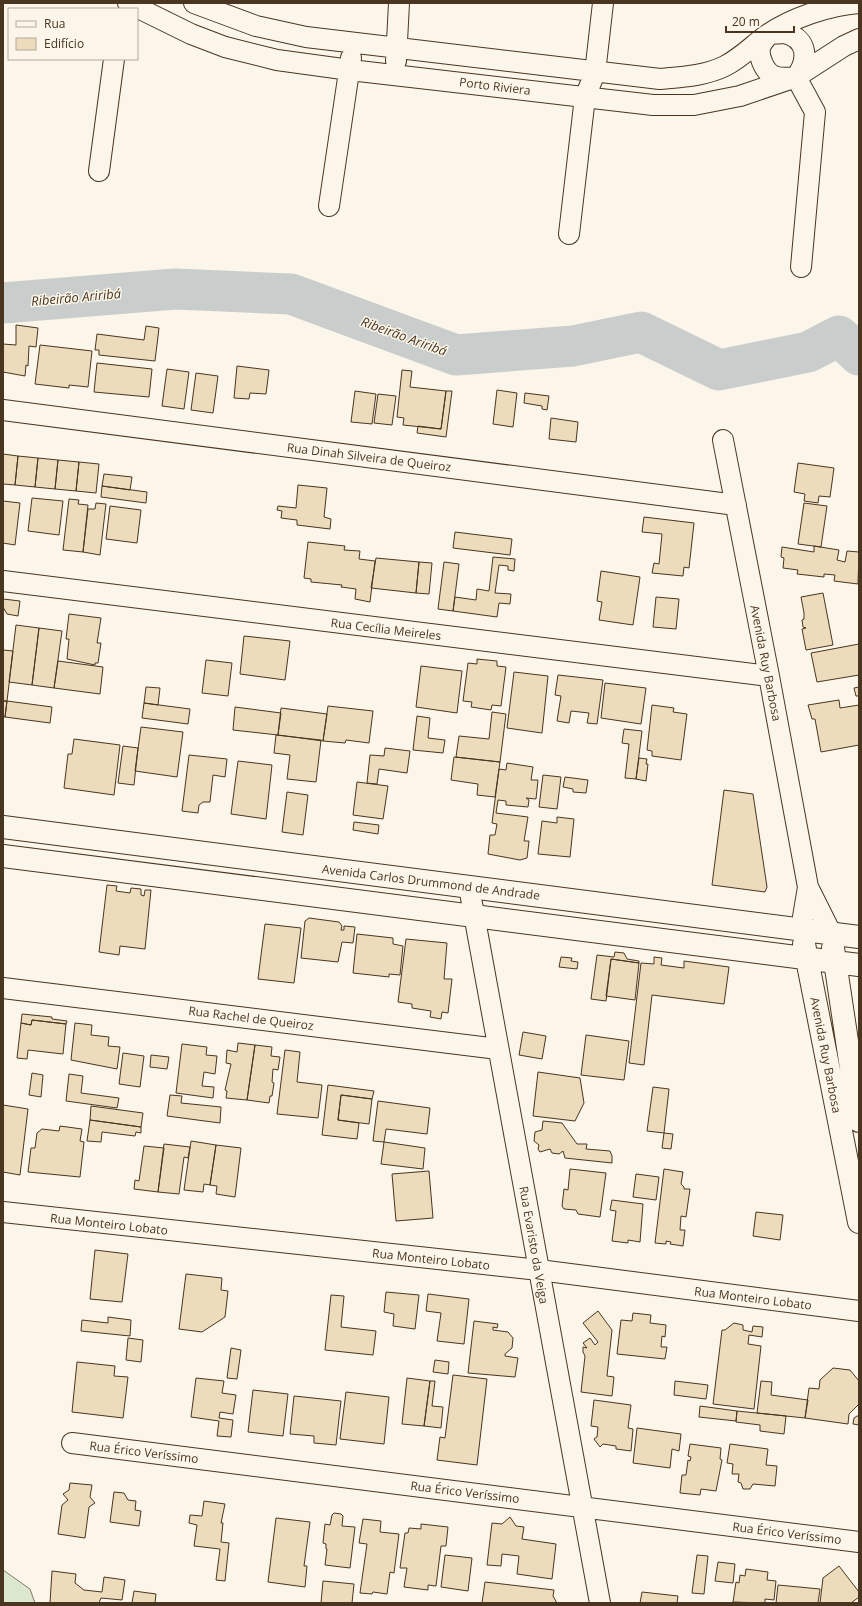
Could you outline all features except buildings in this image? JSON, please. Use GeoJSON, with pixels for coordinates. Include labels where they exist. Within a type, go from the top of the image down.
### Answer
{"type":"FeatureCollection","features":[{"type":"Feature","properties":{"kind":"main road","name":"Avenida Carlos Drummond de Andrade"},"geometry":{"type":"LineString","coordinates":[[3,827],[859,937]]}},
{"type":"Feature","properties":{"kind":"main road"},"geometry":{"type":"LineString","coordinates":[[3,856],[859,965]]}},
{"type":"Feature","properties":{"kind":"main road","name":"Avenida Ruy Barbosa"},"geometry":{"type":"LineString","coordinates":[[801,929],[859,1222]]}},
{"type":"Feature","properties":{"kind":"main road","name":"Avenida Ruy Barbosa"},"geometry":{"type":"LineString","coordinates":[[831,933],[859,1121]]}},
{"type":"Feature","properties":{"kind":"street","name":"Porto Riviera"},"geometry":{"type":"LineString","coordinates":[[128,3],[190,34],[225,47],[277,60],[350,70],[653,105],[694,105],[740,96],[796,77],[844,46],[859,39]]}},
{"type":"Feature","properties":{"kind":"street"},"geometry":{"type":"LineString","coordinates":[[194,3],[256,26],[306,37],[595,73],[660,79],[684,77],[707,72],[724,66],[769,34],[805,16],[829,8],[859,3]]}},
{"type":"Feature","properties":{"kind":"street"},"geometry":{"type":"LineString","coordinates":[[395,74],[398,48],[399,3]]}},
{"type":"Feature","properties":{"kind":"street"},"geometry":{"type":"LineString","coordinates":[[568,234],[585,97],[595,73],[603,3]]}},
{"type":"Feature","properties":{"kind":"street"},"geometry":{"type":"LineString","coordinates":[[785,33],[795,35],[803,46],[805,60],[802,70],[796,77],[781,78],[772,75],[764,65],[760,50],[761,45],[769,34],[785,33]]}},
{"type":"Feature","properties":{"kind":"street"},"geometry":{"type":"LineString","coordinates":[[329,206],[353,42]]}},
{"type":"Feature","properties":{"kind":"street"},"geometry":{"type":"LineString","coordinates":[[99,171],[114,60]]}},
{"type":"Feature","properties":{"kind":"street"},"geometry":{"type":"LineString","coordinates":[[796,77],[814,112],[801,267]]}},
{"type":"Feature","properties":{"kind":"street","name":"Rua Dinah Silveira de Queiroz"},"geometry":{"type":"LineString","coordinates":[[3,410],[736,505]]}},
{"type":"Feature","properties":{"kind":"street","name":"Avenida Ruy Barbosa"},"geometry":{"type":"LineString","coordinates":[[723,440],[808,887],[831,933]]}},
{"type":"Feature","properties":{"kind":"street","name":"Rua Cecília Meireles"},"geometry":{"type":"LineString","coordinates":[[3,581],[769,676]]}},
{"type":"Feature","properties":{"kind":"street","name":"Rua Evaristo da Veiga"},"geometry":{"type":"LineString","coordinates":[[469,887],[473,916],[600,1603]]}},
{"type":"Feature","properties":{"kind":"street","name":"Avenida Ruy Barbosa"},"geometry":{"type":"LineString","coordinates":[[801,929],[808,887]]}},
{"type":"Feature","properties":{"kind":"street","name":"Rua Rachel de Queiroz"},"geometry":{"type":"LineString","coordinates":[[3,988],[498,1049]]}},
{"type":"Feature","properties":{"kind":"street","name":"Rua Monteiro Lobato"},"geometry":{"type":"LineString","coordinates":[[3,1212],[539,1270],[859,1311]]}},
{"type":"Feature","properties":{"kind":"street","name":"Rua Érico Veríssimo"},"geometry":{"type":"LineString","coordinates":[[72,1443],[859,1542]]}},
{"type":"Feature","properties":{"kind":"green space"},"geometry":{"type":"Polygon","coordinates":[[[3,1570],[30,1589],[35,1603],[3,1603],[3,1570]]]}},
{"type":"Feature","properties":{"kind":"waterway","name":"Ribeirão Ariribá"},"geometry":{"type":"LineString","coordinates":[[3,303],[175,289],[291,294],[456,355],[573,346],[641,332],[719,370],[808,352],[839,336],[859,355]]}}]}
